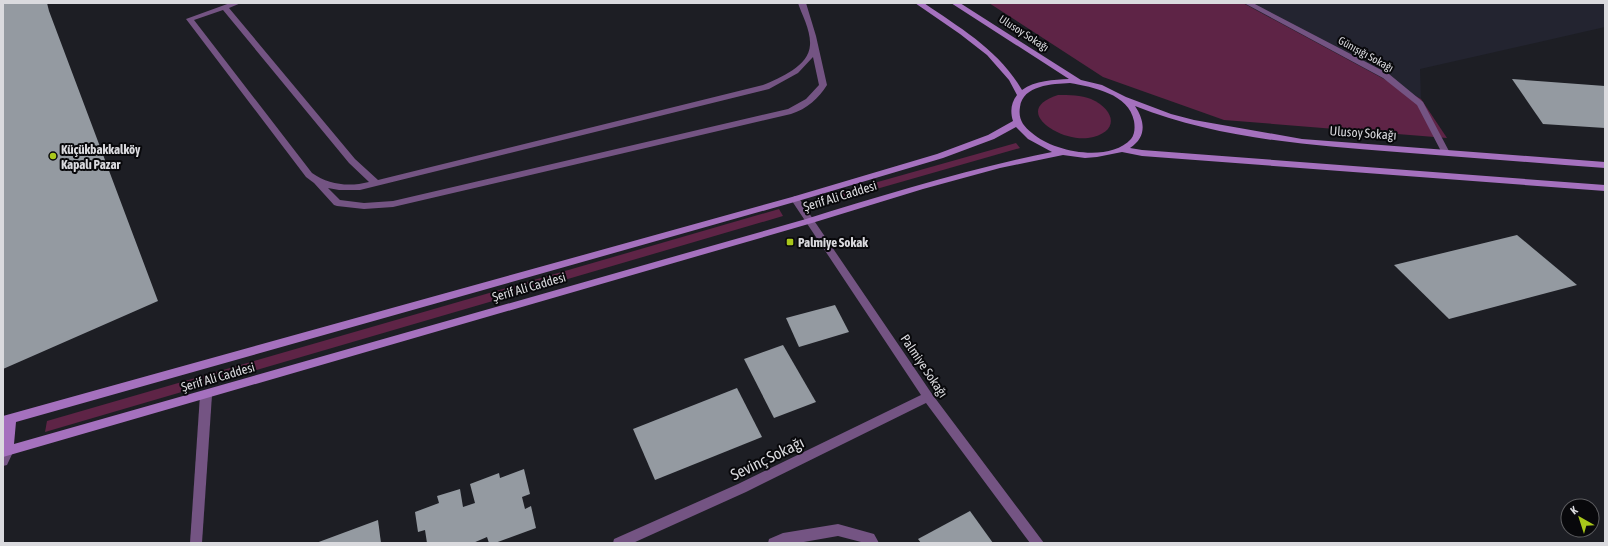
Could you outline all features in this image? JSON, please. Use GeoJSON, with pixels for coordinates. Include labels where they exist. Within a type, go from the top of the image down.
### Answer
{"type":"FeatureCollection","features":[{"type":"Feature","properties":{"kind":"street"},"geometry":{"type":"LineString","coordinates":[[237,3],[190,18],[309,175],[337,203],[364,206],[393,204],[791,111],[813,98],[823,86],[814,45],[802,3]]}},
{"type":"Feature","properties":{"kind":"street"},"geometry":{"type":"LineString","coordinates":[[919,3],[988,52],[1012,78],[1021,95],[1015,106],[1015,118],[1018,122]]}},
{"type":"Feature","properties":{"kind":"street","name":"Ulusoy Sokağı"},"geometry":{"type":"LineString","coordinates":[[955,3],[1080,82]]}},
{"type":"Feature","properties":{"kind":"street","name":"Günışığı Sokağı"},"geometry":{"type":"LineString","coordinates":[[1248,3],[1386,76],[1420,104],[1446,153]]}},
{"type":"Feature","properties":{"kind":"street"},"geometry":{"type":"LineString","coordinates":[[224,7],[352,162],[376,183]]}},
{"type":"Feature","properties":{"kind":"street"},"geometry":{"type":"LineString","coordinates":[[317,182],[343,188],[360,187],[766,87],[795,72],[807,59],[814,45]]}},
{"type":"Feature","properties":{"kind":"street","name":"Ulusoy Sokağı"},"geometry":{"type":"LineString","coordinates":[[1021,95],[1033,86],[1050,82],[1080,82],[1109,91],[1124,100],[1168,116],[1194,123],[1302,142],[1605,165]]}},
{"type":"Feature","properties":{"kind":"street","name":"Ulusoy Sokağı"},"geometry":{"type":"LineString","coordinates":[[1018,122],[1022,130],[1036,141],[1051,149],[1074,154],[1095,156],[1121,149],[1129,145],[1138,135],[1139,123],[1134,111],[1124,100]]}},
{"type":"Feature","properties":{"kind":"street","name":"Şerif Ali Caddesi"},"geometry":{"type":"LineString","coordinates":[[7,420],[795,199],[940,156],[990,136],[1018,122]]}},
{"type":"Feature","properties":{"kind":"street","name":"Ulusoy Sokağı"},"geometry":{"type":"LineString","coordinates":[[1121,149],[1142,153],[1605,188]]}},
{"type":"Feature","properties":{"kind":"street","name":"Şerif Ali Caddesi"},"geometry":{"type":"LineString","coordinates":[[6,451],[206,395],[809,221],[920,186],[1000,165],[1064,152]]}},
{"type":"Feature","properties":{"kind":"street","name":"Palmiye Sokağı"},"geometry":{"type":"LineString","coordinates":[[795,199],[928,397],[1038,543]]}},
{"type":"Feature","properties":{"kind":"street"},"geometry":{"type":"LineString","coordinates":[[196,543],[206,395]]}},
{"type":"Feature","properties":{"kind":"street","name":"Sevinç Sokağı"},"geometry":{"type":"LineString","coordinates":[[619,543],[742,488],[928,397]]}},
{"type":"Feature","properties":{"kind":"street"},"geometry":{"type":"LineString","coordinates":[[3,461],[6,451],[7,420]]}},
{"type":"Feature","properties":{"kind":"street"},"geometry":{"type":"LineString","coordinates":[[774,543],[783,539],[821,534],[838,530],[869,538],[873,543]]}},
{"type":"Feature","properties":{"kind":"shaded area"},"geometry":{"type":"Polygon","coordinates":[[[989,3],[1243,3],[1421,99],[1447,138],[1224,120],[1103,77],[989,3]]]}},
{"type":"Feature","properties":{"kind":"shaded area"},"geometry":{"type":"Polygon","coordinates":[[[1243,3],[1605,3],[1605,27],[1420,69],[1421,99],[1243,3]]]}},
{"type":"Feature","properties":{"kind":"shaded area"},"geometry":{"type":"Polygon","coordinates":[[[1058,95],[1083,97],[1100,104],[1110,115],[1111,121],[1109,127],[1098,135],[1088,138],[1077,138],[1065,135],[1044,124],[1039,116],[1038,109],[1044,101],[1058,95]]]}},
{"type":"Feature","properties":{"kind":"shaded area"},"geometry":{"type":"Polygon","coordinates":[[[1016,143],[1020,148],[831,202],[828,196],[1016,143]]]}},
{"type":"Feature","properties":{"kind":"shaded area"},"geometry":{"type":"Polygon","coordinates":[[[779,209],[783,216],[45,432],[47,421],[779,209]]]}},
{"type":"Feature","properties":{"kind":"building","name":"Küçükbakkalköy Kapalı Pazar"},"geometry":{"type":"Polygon","coordinates":[[[3,3],[47,3],[158,301],[3,369],[3,3]]]}},
{"type":"Feature","properties":{"kind":"building"},"geometry":{"type":"Polygon","coordinates":[[[1512,79],[1605,86],[1605,128],[1543,124],[1512,79]]]}},
{"type":"Feature","properties":{"kind":"building"},"geometry":{"type":"Polygon","coordinates":[[[1517,235],[1577,285],[1449,319],[1394,265],[1517,235]]]}},
{"type":"Feature","properties":{"kind":"building"},"geometry":{"type":"Polygon","coordinates":[[[835,305],[849,332],[799,347],[786,318],[835,305]]]}},
{"type":"Feature","properties":{"kind":"building"},"geometry":{"type":"Polygon","coordinates":[[[783,345],[816,402],[774,418],[744,359],[783,345]]]}},
{"type":"Feature","properties":{"kind":"building"},"geometry":{"type":"Polygon","coordinates":[[[737,388],[762,437],[655,480],[633,429],[737,388]]]}},
{"type":"Feature","properties":{"kind":"building"},"geometry":{"type":"Polygon","coordinates":[[[524,469],[530,494],[522,497],[525,509],[531,506],[536,528],[495,543],[489,543],[487,537],[473,543],[427,543],[425,530],[418,532],[415,512],[439,503],[437,496],[460,489],[463,507],[475,503],[470,484],[499,473],[500,478],[524,469]]]}},
{"type":"Feature","properties":{"kind":"building"},"geometry":{"type":"Polygon","coordinates":[[[970,511],[993,543],[921,543],[918,539],[970,511]]]}},
{"type":"Feature","properties":{"kind":"building"},"geometry":{"type":"Polygon","coordinates":[[[378,520],[381,543],[316,543],[378,520]]]}},
{"type":"Feature","properties":{"kind":"place","name":"Küçükbakkalköy Kapalı Pazar"},"geometry":{"type":"Point","coordinates":[53,156]}},
{"type":"Feature","properties":{"kind":"place","name":"Palmiye Sokak"},"geometry":{"type":"Point","coordinates":[790,242]}}]}
